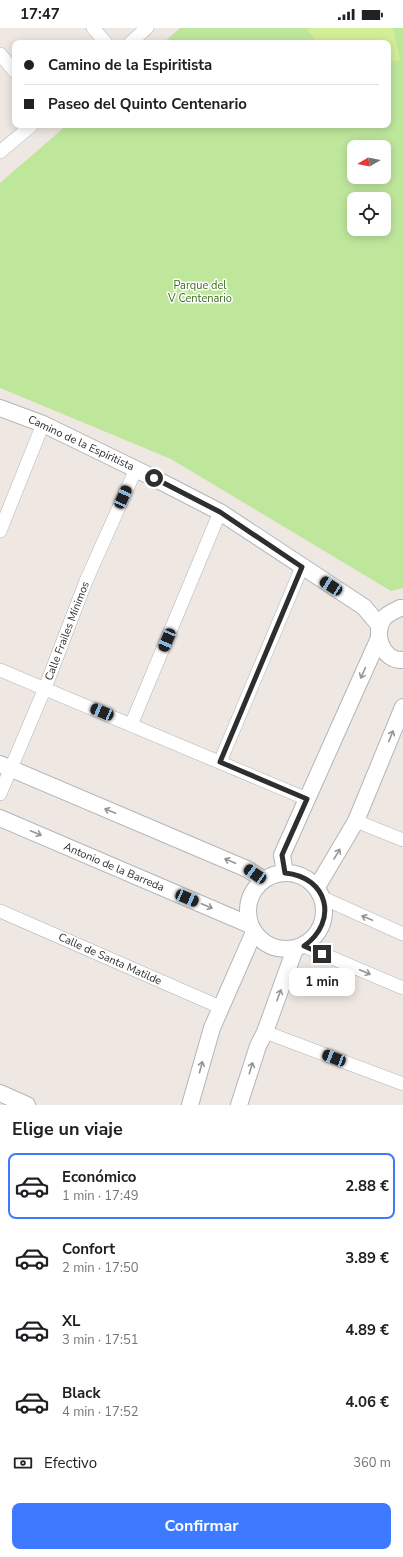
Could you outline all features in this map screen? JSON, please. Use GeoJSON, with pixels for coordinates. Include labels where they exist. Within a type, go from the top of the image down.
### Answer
{"type":"FeatureCollection","features":[{"type":"Feature","properties":{"kind":"street"},"geometry":{"type":"LineString","coordinates":[[93,28],[103,40]]}},
{"type":"Feature","properties":{"kind":"street"},"geometry":{"type":"LineString","coordinates":[[133,40],[147,28]]}},
{"type":"Feature","properties":{"kind":"street"},"geometry":{"type":"LineString","coordinates":[[0,54],[12,68]]}},
{"type":"Feature","properties":{"kind":"street"},"geometry":{"type":"LineString","coordinates":[[0,152],[28,128]]}},
{"type":"Feature","properties":{"kind":"street","name":"Camino de la Espiritista"},"geometry":{"type":"LineString","coordinates":[[0,408],[43,424],[220,512],[364,607],[382,626],[381,646],[391,657],[403,660]]}},
{"type":"Feature","properties":{"kind":"street"},"geometry":{"type":"LineString","coordinates":[[0,531],[43,424]]}},
{"type":"Feature","properties":{"kind":"street","name":"Calle Frailes Mínimos"},"geometry":{"type":"LineString","coordinates":[[0,794],[6,767],[45,688],[86,581],[136,469]]}},
{"type":"Feature","properties":{"kind":"street"},"geometry":{"type":"LineString","coordinates":[[131,725],[220,512]]}},
{"type":"Feature","properties":{"kind":"street"},"geometry":{"type":"LineString","coordinates":[[220,762],[302,567]]}},
{"type":"Feature","properties":{"kind":"street"},"geometry":{"type":"LineString","coordinates":[[285,873],[282,855],[382,626],[403,608]]}},
{"type":"Feature","properties":{"kind":"street"},"geometry":{"type":"LineString","coordinates":[[0,670],[307,799]]}},
{"type":"Feature","properties":{"kind":"street"},"geometry":{"type":"LineString","coordinates":[[403,707],[356,821],[320,893],[325,910],[324,921],[316,935],[300,947],[284,950],[272,947],[262,941],[252,928],[248,913],[250,900],[255,889],[264,880],[274,875],[285,873],[296,874],[308,879],[320,893],[403,934]]}},
{"type":"Feature","properties":{"kind":"street"},"geometry":{"type":"LineString","coordinates":[[6,767],[247,869],[264,880]]}},
{"type":"Feature","properties":{"kind":"street","name":"Antonio de la Barreda"},"geometry":{"type":"LineString","coordinates":[[0,818],[252,928]]}},
{"type":"Feature","properties":{"kind":"street"},"geometry":{"type":"LineString","coordinates":[[356,821],[403,840]]}},
{"type":"Feature","properties":{"kind":"street","name":"Calle de Santa Matilde"},"geometry":{"type":"LineString","coordinates":[[0,911],[220,1008]]}},
{"type":"Feature","properties":{"kind":"street"},"geometry":{"type":"LineString","coordinates":[[190,1105],[212,1028],[252,928]]}},
{"type":"Feature","properties":{"kind":"street"},"geometry":{"type":"LineString","coordinates":[[300,947],[403,988]]}},
{"type":"Feature","properties":{"kind":"street"},"geometry":{"type":"LineString","coordinates":[[239,1105],[258,1046],[300,947]]}},
{"type":"Feature","properties":{"kind":"street"},"geometry":{"type":"LineString","coordinates":[[265,1032],[403,1084]]}},
{"type":"Feature","properties":{"kind":"street"},"geometry":{"type":"LineString","coordinates":[[5,1098],[27,1105]]}},
{"type":"Feature","properties":{"kind":"green space","name":"Parque del V Centenario"},"geometry":{"type":"Polygon","coordinates":[[[180,28],[403,28],[403,588],[391,591],[171,459],[0,388],[0,183],[64,128],[391,128],[391,40],[166,40],[180,28]]]}},
{"type":"Feature","properties":{"kind":"green space"},"geometry":{"type":"Polygon","coordinates":[[[306,28],[393,28],[400,60],[391,62],[391,40],[316,40],[306,28]]]}},
{"type":"Feature","properties":{"kind":"route"},"geometry":{"type":"LineString","coordinates":[[154,478],[220,512],[302,567],[220,762],[307,799],[282,855],[285,873],[296,874],[308,879],[316,887],[323,898],[325,910],[324,921],[320,931],[304,946],[322,954]]}}]}
